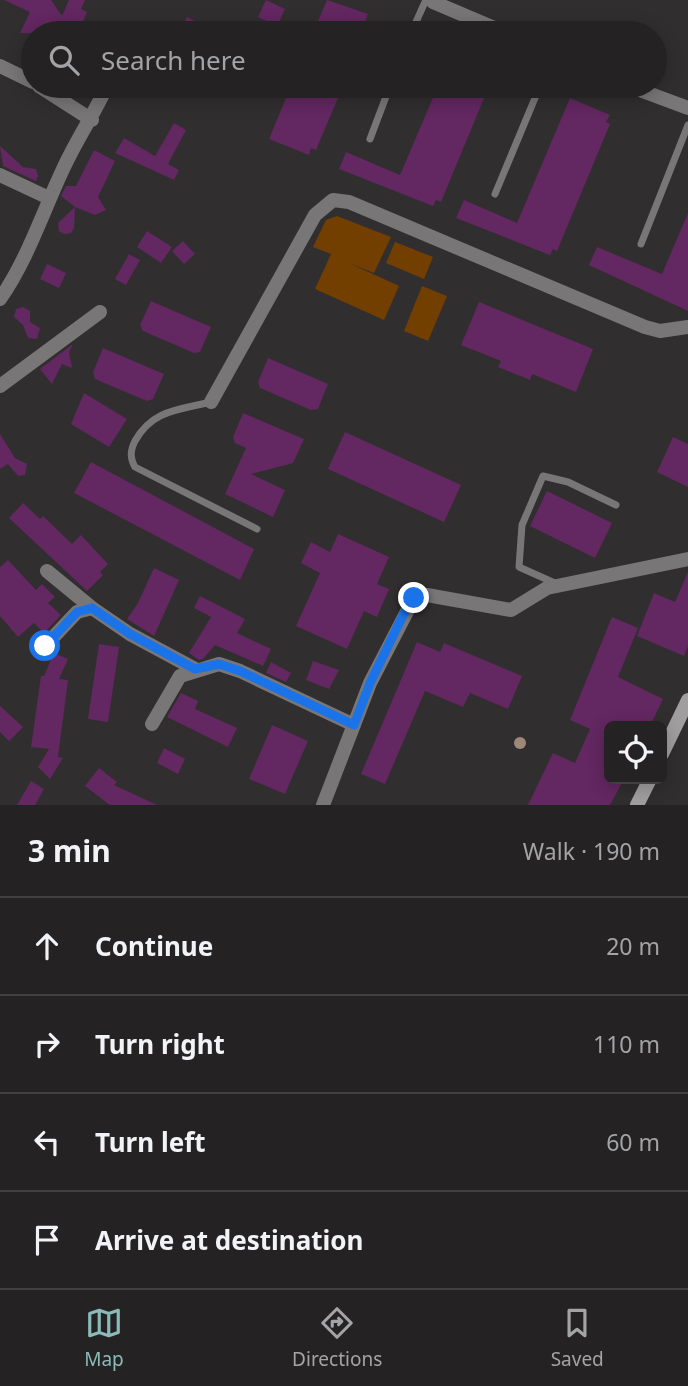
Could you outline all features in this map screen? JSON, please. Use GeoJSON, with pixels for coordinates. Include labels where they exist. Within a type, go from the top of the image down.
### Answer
{"type":"FeatureCollection","features":[{"type":"Feature","properties":{"kind":"main road"},"geometry":{"type":"LineString","coordinates":[[667,744],[688,700]]}},
{"type":"Feature","properties":{"kind":"main road"},"geometry":{"type":"LineString","coordinates":[[637,805],[648,784]]}},
{"type":"Feature","properties":{"kind":"street"},"geometry":{"type":"LineString","coordinates":[[433,2],[478,21]]}},
{"type":"Feature","properties":{"kind":"street"},"geometry":{"type":"LineString","coordinates":[[0,65],[21,76]]}},
{"type":"Feature","properties":{"kind":"street"},"geometry":{"type":"LineString","coordinates":[[58,98],[92,120]]}},
{"type":"Feature","properties":{"kind":"street"},"geometry":{"type":"LineString","coordinates":[[0,299],[15,277],[67,159],[92,120],[102,98]]}},
{"type":"Feature","properties":{"kind":"street"},"geometry":{"type":"LineString","coordinates":[[661,98],[688,108]]}},
{"type":"Feature","properties":{"kind":"street"},"geometry":{"type":"LineString","coordinates":[[0,175],[49,198]]}},
{"type":"Feature","properties":{"kind":"street"},"geometry":{"type":"LineString","coordinates":[[212,402],[315,215],[333,200],[349,202],[645,327],[660,331],[688,327]]}},
{"type":"Feature","properties":{"kind":"street"},"geometry":{"type":"LineString","coordinates":[[0,386],[100,312]]}},
{"type":"Feature","properties":{"kind":"street"},"geometry":{"type":"LineString","coordinates":[[323,805],[370,683],[408,605],[414,598],[427,595],[512,610],[547,588],[688,559]]}},
{"type":"Feature","properties":{"kind":"street"},"geometry":{"type":"LineString","coordinates":[[47,572],[130,634],[195,669]]}},
{"type":"Feature","properties":{"kind":"street"},"geometry":{"type":"LineString","coordinates":[[45,646],[77,612],[92,608]]}},
{"type":"Feature","properties":{"kind":"street"},"geometry":{"type":"LineString","coordinates":[[152,724],[180,676],[195,669],[219,664],[240,671],[354,725]]}},
{"type":"Feature","properties":{"kind":"lane"},"geometry":{"type":"LineString","coordinates":[[416,21],[425,2],[433,2]]}},
{"type":"Feature","properties":{"kind":"lane"},"geometry":{"type":"LineString","coordinates":[[369,139],[385,98]]}},
{"type":"Feature","properties":{"kind":"lane"},"geometry":{"type":"LineString","coordinates":[[495,194],[535,98]]}},
{"type":"Feature","properties":{"kind":"lane"},"geometry":{"type":"LineString","coordinates":[[641,244],[688,125]]}},
{"type":"Feature","properties":{"kind":"lane"},"geometry":{"type":"LineString","coordinates":[[212,402],[157,416],[144,425],[132,449],[131,460],[135,467],[257,528]]}},
{"type":"Feature","properties":{"kind":"lane"},"geometry":{"type":"LineString","coordinates":[[561,585],[532,575],[520,567],[522,525],[543,476],[568,482],[616,505]]}},
{"type":"Feature","properties":{"kind":"shaded area"},"geometry":{"type":"Polygon","coordinates":[[[337,216],[391,237],[374,273],[349,263],[399,286],[384,320],[315,289],[331,254],[313,247],[326,220],[337,216]]]}},
{"type":"Feature","properties":{"kind":"shaded area"},"geometry":{"type":"Polygon","coordinates":[[[395,242],[433,257],[424,279],[386,263],[395,242]]]}},
{"type":"Feature","properties":{"kind":"shaded area"},"geometry":{"type":"Polygon","coordinates":[[[422,286],[447,296],[428,341],[404,331],[422,286]]]}},
{"type":"Feature","properties":{"kind":"building"},"geometry":{"type":"Polygon","coordinates":[[[4,0],[51,0],[62,16],[69,0],[85,0],[81,9],[87,12],[83,21],[26,21],[30,12],[4,0]]]}},
{"type":"Feature","properties":{"kind":"building"},"geometry":{"type":"Polygon","coordinates":[[[266,0],[285,9],[279,21],[266,21],[258,17],[266,0]]]}},
{"type":"Feature","properties":{"kind":"building"},"geometry":{"type":"Polygon","coordinates":[[[327,0],[368,14],[365,21],[318,21],[327,0]]]}},
{"type":"Feature","properties":{"kind":"building"},"geometry":{"type":"Polygon","coordinates":[[[286,98],[338,98],[316,150],[311,148],[309,155],[269,139],[286,98]]]}},
{"type":"Feature","properties":{"kind":"building"},"geometry":{"type":"Polygon","coordinates":[[[433,98],[484,98],[441,202],[436,200],[433,206],[339,169],[346,152],[400,175],[433,98]]]}},
{"type":"Feature","properties":{"kind":"building"},"geometry":{"type":"Polygon","coordinates":[[[570,98],[610,115],[606,122],[610,124],[557,251],[553,249],[550,255],[456,218],[464,200],[517,223],[570,98]]]}},
{"type":"Feature","properties":{"kind":"building"},"geometry":{"type":"Polygon","coordinates":[[[174,123],[186,130],[168,164],[179,170],[174,180],[115,153],[124,138],[155,156],[174,123]]]}},
{"type":"Feature","properties":{"kind":"building"},"geometry":{"type":"Polygon","coordinates":[[[0,146],[23,167],[36,169],[36,181],[3,166],[0,146]]]}},
{"type":"Feature","properties":{"kind":"building"},"geometry":{"type":"Polygon","coordinates":[[[94,150],[115,161],[98,197],[106,210],[95,215],[75,207],[61,196],[66,186],[76,186],[94,150]]]}},
{"type":"Feature","properties":{"kind":"building"},"geometry":{"type":"Polygon","coordinates":[[[75,207],[74,228],[71,233],[64,234],[59,231],[58,223],[75,207]]]}},
{"type":"Feature","properties":{"kind":"building"},"geometry":{"type":"Polygon","coordinates":[[[688,213],[688,311],[589,265],[597,247],[662,274],[688,213]]]}},
{"type":"Feature","properties":{"kind":"building"},"geometry":{"type":"Polygon","coordinates":[[[147,231],[172,247],[161,263],[137,247],[147,231]]]}},
{"type":"Feature","properties":{"kind":"building"},"geometry":{"type":"Polygon","coordinates":[[[183,241],[195,254],[184,264],[172,251],[183,241]]]}},
{"type":"Feature","properties":{"kind":"building"},"geometry":{"type":"Polygon","coordinates":[[[129,254],[140,260],[126,285],[115,279],[129,254]]]}},
{"type":"Feature","properties":{"kind":"building"},"geometry":{"type":"Polygon","coordinates":[[[47,264],[66,273],[59,288],[40,279],[47,264]]]}},
{"type":"Feature","properties":{"kind":"building"},"geometry":{"type":"Polygon","coordinates":[[[151,301],[211,327],[200,352],[194,353],[143,331],[140,325],[151,301]]]}},
{"type":"Feature","properties":{"kind":"building"},"geometry":{"type":"Polygon","coordinates":[[[479,302],[593,349],[576,392],[532,374],[530,380],[498,367],[501,361],[461,345],[479,302]]]}},
{"type":"Feature","properties":{"kind":"building"},"geometry":{"type":"Polygon","coordinates":[[[23,307],[30,311],[30,322],[40,328],[37,339],[28,338],[23,325],[14,317],[16,309],[23,307]]]}},
{"type":"Feature","properties":{"kind":"building"},"geometry":{"type":"Polygon","coordinates":[[[73,344],[69,352],[72,368],[62,364],[52,384],[40,369],[73,344]]]}},
{"type":"Feature","properties":{"kind":"building"},"geometry":{"type":"Polygon","coordinates":[[[103,348],[164,374],[153,399],[147,401],[95,379],[93,372],[103,348]]]}},
{"type":"Feature","properties":{"kind":"building"},"geometry":{"type":"Polygon","coordinates":[[[268,358],[328,384],[318,409],[311,410],[260,388],[258,382],[268,358]]]}},
{"type":"Feature","properties":{"kind":"building"},"geometry":{"type":"Polygon","coordinates":[[[84,393],[127,419],[109,447],[71,424],[84,393]]]}},
{"type":"Feature","properties":{"kind":"building"},"geometry":{"type":"Polygon","coordinates":[[[243,413],[304,439],[293,463],[251,474],[285,490],[273,517],[225,494],[246,448],[235,443],[233,437],[243,413]]]}},
{"type":"Feature","properties":{"kind":"building"},"geometry":{"type":"Polygon","coordinates":[[[345,432],[461,485],[444,522],[328,469],[345,432]]]}},
{"type":"Feature","properties":{"kind":"building"},"geometry":{"type":"Polygon","coordinates":[[[0,434],[15,458],[27,464],[25,475],[18,476],[8,464],[0,469],[0,434]]]}},
{"type":"Feature","properties":{"kind":"building"},"geometry":{"type":"Polygon","coordinates":[[[673,437],[688,444],[688,487],[657,472],[673,437]]]}},
{"type":"Feature","properties":{"kind":"building"},"geometry":{"type":"Polygon","coordinates":[[[91,462],[254,549],[240,580],[74,493],[91,462]]]}},
{"type":"Feature","properties":{"kind":"building"},"geometry":{"type":"Polygon","coordinates":[[[547,491],[612,523],[595,558],[530,526],[547,491]]]}},
{"type":"Feature","properties":{"kind":"building"},"geometry":{"type":"Polygon","coordinates":[[[23,503],[40,519],[43,516],[72,544],[81,535],[108,564],[100,572],[103,575],[87,591],[9,518],[23,503]]]}},
{"type":"Feature","properties":{"kind":"building"},"geometry":{"type":"Polygon","coordinates":[[[338,534],[389,557],[377,584],[389,589],[377,617],[364,611],[347,649],[296,626],[320,573],[301,563],[311,542],[330,552],[338,534]]]}},
{"type":"Feature","properties":{"kind":"building"},"geometry":{"type":"Polygon","coordinates":[[[8,560],[36,590],[42,584],[55,597],[48,603],[61,615],[44,633],[34,623],[18,637],[0,616],[0,567],[8,560]]]}},
{"type":"Feature","properties":{"kind":"building"},"geometry":{"type":"Polygon","coordinates":[[[154,568],[179,580],[154,636],[127,619],[138,603],[154,568]]]}},
{"type":"Feature","properties":{"kind":"building"},"geometry":{"type":"Polygon","coordinates":[[[688,572],[688,646],[684,656],[637,636],[654,593],[675,602],[688,572]]]}},
{"type":"Feature","properties":{"kind":"building"},"geometry":{"type":"Polygon","coordinates":[[[200,596],[245,619],[237,633],[271,649],[263,666],[215,645],[203,659],[199,660],[189,653],[211,617],[194,608],[200,596]]]}},
{"type":"Feature","properties":{"kind":"building"},"geometry":{"type":"Polygon","coordinates":[[[612,617],[638,628],[618,677],[663,699],[652,721],[604,721],[604,784],[621,784],[610,805],[528,805],[553,753],[575,763],[590,729],[570,720],[612,617]]]}},
{"type":"Feature","properties":{"kind":"building"},"geometry":{"type":"Polygon","coordinates":[[[417,642],[440,652],[444,643],[522,676],[508,709],[470,693],[463,707],[425,691],[385,784],[361,774],[417,642]]]}},
{"type":"Feature","properties":{"kind":"building"},"geometry":{"type":"Polygon","coordinates":[[[99,644],[119,647],[108,722],[88,719],[99,644]]]}},
{"type":"Feature","properties":{"kind":"building"},"geometry":{"type":"Polygon","coordinates":[[[54,653],[68,659],[59,679],[68,680],[58,757],[63,758],[50,779],[38,767],[49,749],[31,747],[41,676],[44,676],[54,653]]]}},
{"type":"Feature","properties":{"kind":"building"},"geometry":{"type":"Polygon","coordinates":[[[313,661],[339,670],[329,689],[306,680],[313,661]]]}},
{"type":"Feature","properties":{"kind":"building"},"geometry":{"type":"Polygon","coordinates":[[[271,662],[291,673],[286,682],[266,673],[271,662]]]}},
{"type":"Feature","properties":{"kind":"building"},"geometry":{"type":"Polygon","coordinates":[[[181,693],[198,701],[195,709],[237,728],[228,747],[167,717],[181,693]]]}},
{"type":"Feature","properties":{"kind":"building"},"geometry":{"type":"Polygon","coordinates":[[[0,706],[23,727],[9,741],[0,732],[0,706]]]}},
{"type":"Feature","properties":{"kind":"building"},"geometry":{"type":"Polygon","coordinates":[[[272,725],[308,741],[285,794],[249,779],[272,725]]]}},
{"type":"Feature","properties":{"kind":"building"},"geometry":{"type":"Polygon","coordinates":[[[164,748],[185,759],[178,774],[157,763],[164,748]]]}},
{"type":"Feature","properties":{"kind":"building"},"geometry":{"type":"Polygon","coordinates":[[[99,768],[117,782],[114,785],[157,805],[110,805],[85,786],[99,768]]]}},
{"type":"Feature","properties":{"kind":"building"},"geometry":{"type":"Polygon","coordinates":[[[31,781],[44,789],[35,805],[17,805],[31,781]]]}},
{"type":"Feature","properties":{"kind":"route"},"geometry":{"type":"LineString","coordinates":[[45,646],[77,612],[92,608],[130,634],[195,669],[219,664],[240,671],[354,725],[370,683],[408,605],[414,598]]}}]}
